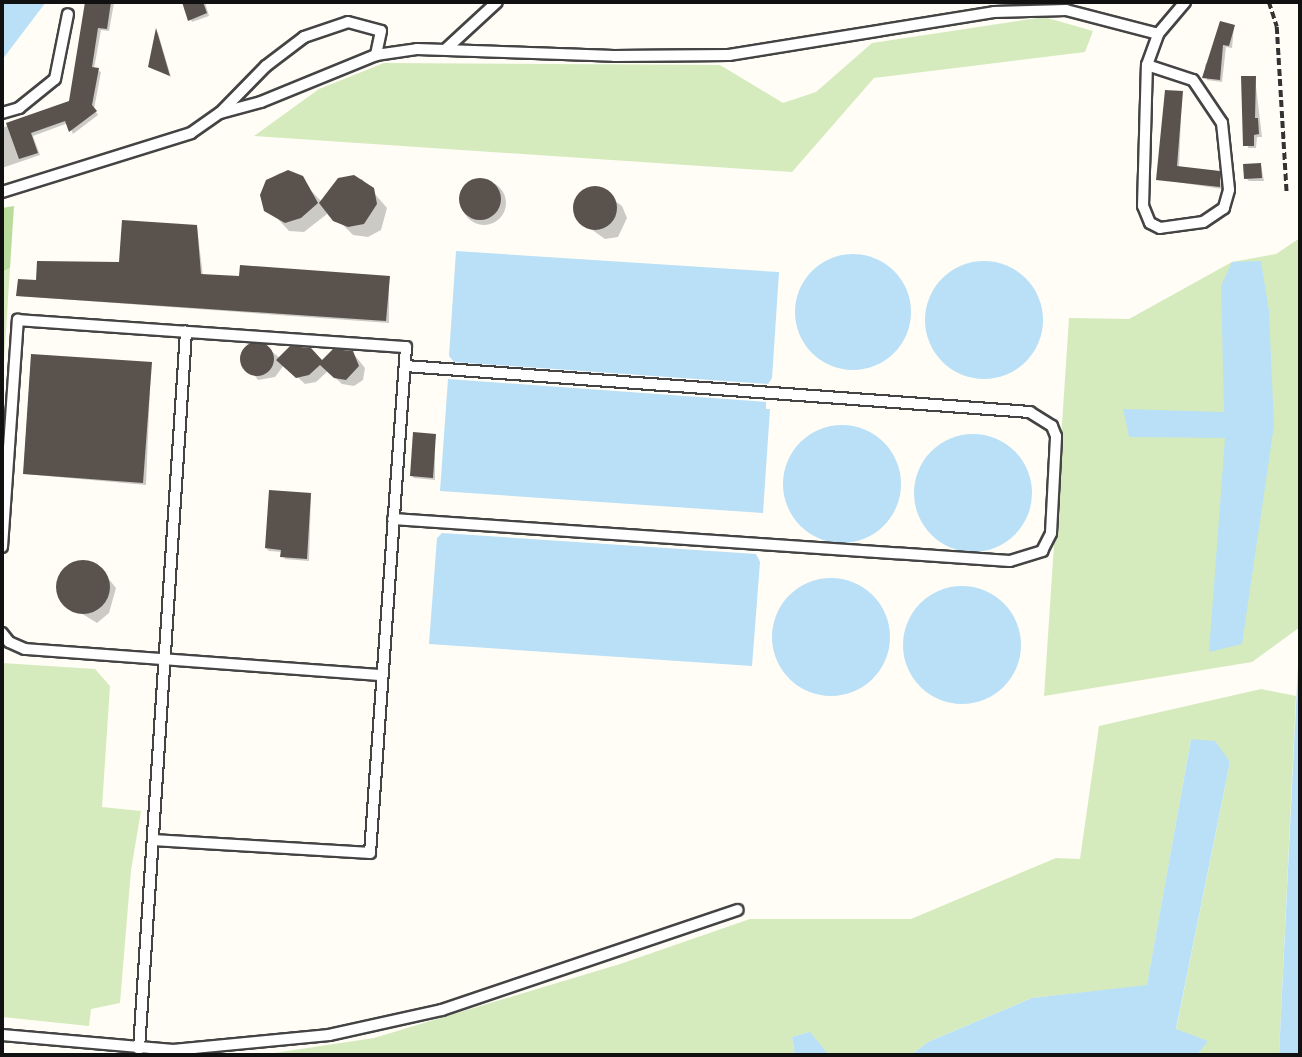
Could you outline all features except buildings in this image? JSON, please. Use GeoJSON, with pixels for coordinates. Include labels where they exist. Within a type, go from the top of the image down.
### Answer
{"type":"FeatureCollection","features":[{"type":"Feature","properties":{"kind":"lane"},"geometry":{"type":"LineString","coordinates":[[446,49],[497,2]]}},
{"type":"Feature","properties":{"kind":"lane"},"geometry":{"type":"LineString","coordinates":[[1147,65],[1192,80],[1222,123],[1229,190],[1224,208],[1203,222],[1160,228],[1150,223],[1143,206],[1147,65],[1158,34],[1183,3]]}},
{"type":"Feature","properties":{"kind":"lane"},"geometry":{"type":"LineString","coordinates":[[220,113],[261,102],[376,55],[446,49],[614,56],[729,55],[994,12],[1066,10],[1158,34]]}},
{"type":"Feature","properties":{"kind":"lane"},"geometry":{"type":"LineString","coordinates":[[2,113],[19,108],[55,79],[68,14]]}},
{"type":"Feature","properties":{"kind":"lane"},"geometry":{"type":"LineString","coordinates":[[2,192],[191,133],[220,113],[266,66],[304,37],[335,26],[357,23],[381,31],[376,55]]}},
{"type":"Feature","properties":{"kind":"lane"},"geometry":{"type":"LineString","coordinates":[[2,547],[18,320],[406,347],[370,853],[153,840]]}},
{"type":"Feature","properties":{"kind":"lane"},"geometry":{"type":"LineString","coordinates":[[139,1049],[186,332]]}},
{"type":"Feature","properties":{"kind":"lane"},"geometry":{"type":"LineString","coordinates":[[393,519],[1010,561],[1042,551],[1051,533],[1056,436],[1052,426],[1030,412],[405,366]]}},
{"type":"Feature","properties":{"kind":"lane"},"geometry":{"type":"LineString","coordinates":[[2,633],[9,642],[25,649],[164,662],[382,675]]}},
{"type":"Feature","properties":{"kind":"lane"},"geometry":{"type":"LineString","coordinates":[[2,1035],[139,1049],[229,1047],[390,1024],[738,910]]}},
{"type":"Feature","properties":{"kind":"path"},"geometry":{"type":"LineString","coordinates":[[1269,2],[1277,27],[1287,193]]}},
{"type":"Feature","properties":{"kind":"green space"},"geometry":{"type":"Polygon","coordinates":[[[1044,17],[1093,31],[1085,52],[874,78],[792,172],[254,136],[319,89],[384,63],[720,65],[783,103],[816,92],[872,43],[1044,17]]]}},
{"type":"Feature","properties":{"kind":"green space"},"geometry":{"type":"Polygon","coordinates":[[[14,206],[10,268],[2,272],[2,208],[14,206]]]}},
{"type":"Feature","properties":{"kind":"green space"},"geometry":{"type":"Polygon","coordinates":[[[1300,238],[1300,627],[1252,662],[1044,696],[1069,318],[1129,319],[1232,262],[1276,254],[1300,238]]]}},
{"type":"Feature","properties":{"kind":"green space"},"geometry":{"type":"Polygon","coordinates":[[[10,268],[2,392],[2,272],[10,268]]]}},
{"type":"Feature","properties":{"kind":"green space"},"geometry":{"type":"Polygon","coordinates":[[[2,663],[95,669],[110,686],[102,807],[141,811],[131,870],[120,1003],[91,1009],[89,1026],[2,1017],[2,663]]]}},
{"type":"Feature","properties":{"kind":"green space"},"geometry":{"type":"Polygon","coordinates":[[[1261,689],[1296,696],[1279,1055],[1197,1055],[1207,1041],[1176,1030],[1230,762],[1191,739],[1147,986],[1032,998],[928,1042],[911,1055],[829,1055],[809,1032],[792,1037],[795,1055],[261,1055],[374,1038],[620,964],[750,919],[911,919],[1056,858],[1080,859],[1099,726],[1261,689]]]}},
{"type":"Feature","properties":{"kind":"water"},"geometry":{"type":"Polygon","coordinates":[[[2,2],[46,2],[2,60],[2,2]]]}},
{"type":"Feature","properties":{"kind":"water"},"geometry":{"type":"Polygon","coordinates":[[[456,251],[779,272],[772,378],[768,384],[454,362],[449,356],[456,251]]]}},
{"type":"Feature","properties":{"kind":"water"},"geometry":{"type":"Polygon","coordinates":[[[853,254],[875,258],[894,271],[907,290],[911,312],[907,334],[894,353],[875,366],[853,370],[831,366],[812,353],[799,334],[795,312],[799,290],[812,271],[831,258],[853,254]]]}},
{"type":"Feature","properties":{"kind":"water"},"geometry":{"type":"Polygon","coordinates":[[[984,261],[1007,266],[1026,278],[1038,297],[1043,320],[1038,343],[1026,362],[1007,374],[984,379],[961,374],[942,362],[930,343],[925,320],[930,297],[942,278],[961,266],[984,261]]]}},
{"type":"Feature","properties":{"kind":"water"},"geometry":{"type":"Polygon","coordinates":[[[1261,261],[1269,311],[1274,426],[1242,644],[1209,652],[1225,438],[1129,437],[1123,409],[1224,412],[1221,286],[1232,262],[1261,261]]]}},
{"type":"Feature","properties":{"kind":"water"},"geometry":{"type":"Polygon","coordinates":[[[448,379],[766,402],[766,409],[770,409],[763,513],[440,491],[448,379]]]}},
{"type":"Feature","properties":{"kind":"water"},"geometry":{"type":"Polygon","coordinates":[[[842,425],[864,430],[884,442],[896,462],[901,484],[896,506],[884,526],[864,538],[842,543],[820,538],[800,526],[788,506],[783,484],[788,462],[800,442],[820,430],[842,425]]]}},
{"type":"Feature","properties":{"kind":"water"},"geometry":{"type":"Polygon","coordinates":[[[973,434],[995,439],[1015,451],[1027,471],[1032,493],[1027,515],[1015,535],[995,547],[973,552],[951,547],[931,535],[919,515],[914,493],[919,471],[931,451],[951,439],[973,434]]]}},
{"type":"Feature","properties":{"kind":"water"},"geometry":{"type":"Polygon","coordinates":[[[442,533],[756,554],[760,562],[752,666],[429,644],[437,538],[442,533]]]}},
{"type":"Feature","properties":{"kind":"water"},"geometry":{"type":"Polygon","coordinates":[[[831,578],[864,588],[880,604],[890,637],[880,670],[864,686],[831,696],[798,686],[782,670],[772,637],[782,604],[798,588],[831,578]]]}},
{"type":"Feature","properties":{"kind":"water"},"geometry":{"type":"Polygon","coordinates":[[[962,586],[995,596],[1011,612],[1021,645],[1011,678],[995,694],[962,704],[929,694],[913,678],[903,645],[913,612],[929,596],[962,586]]]}},
{"type":"Feature","properties":{"kind":"water"},"geometry":{"type":"Polygon","coordinates":[[[1300,627],[1300,1055],[1279,1055],[1294,745],[1300,627]]]}},
{"type":"Feature","properties":{"kind":"water"},"geometry":{"type":"Polygon","coordinates":[[[1191,739],[1215,741],[1230,762],[1176,1029],[1208,1041],[1197,1055],[911,1055],[928,1042],[1032,998],[1147,985],[1191,739]]]}},
{"type":"Feature","properties":{"kind":"water"},"geometry":{"type":"Polygon","coordinates":[[[810,1032],[829,1055],[795,1055],[792,1037],[810,1032]]]}}]}
